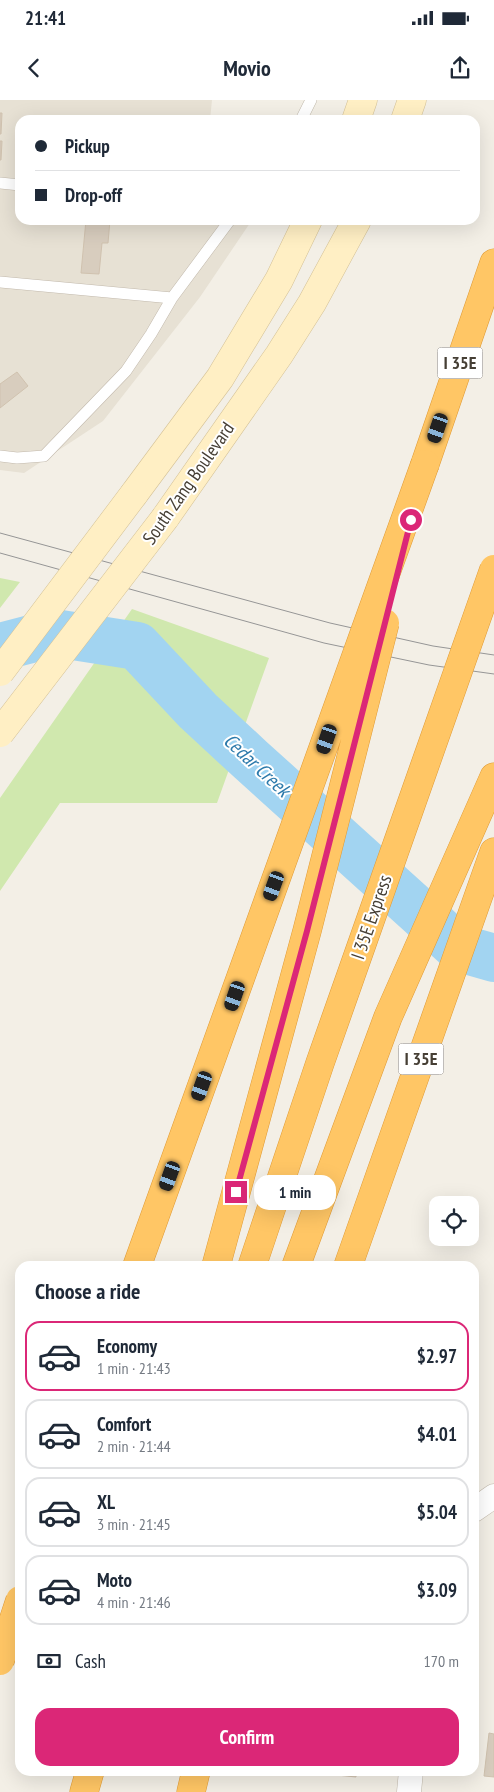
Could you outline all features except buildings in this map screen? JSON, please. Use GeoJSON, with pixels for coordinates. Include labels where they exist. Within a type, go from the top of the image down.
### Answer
{"type":"FeatureCollection","features":[{"type":"Feature","properties":{"kind":"highway","name":"I 35E"},"geometry":{"type":"LineString","coordinates":[[139,1261],[425,464],[494,263]]}},
{"type":"Feature","properties":{"kind":"highway"},"geometry":{"type":"LineString","coordinates":[[217,1261],[310,922],[425,464]]}},
{"type":"Feature","properties":{"kind":"highway","name":"I 35E Express"},"geometry":{"type":"LineString","coordinates":[[254,1261],[320,1063],[494,569]]}},
{"type":"Feature","properties":{"kind":"highway"},"geometry":{"type":"LineString","coordinates":[[298,1261],[388,1017],[494,777]]}},
{"type":"Feature","properties":{"kind":"highway","name":"I 35E"},"geometry":{"type":"LineString","coordinates":[[350,1261],[494,852]]}},
{"type":"Feature","properties":{"kind":"highway"},"geometry":{"type":"LineString","coordinates":[[0,1660],[15,1615]]}},
{"type":"Feature","properties":{"kind":"highway"},"geometry":{"type":"LineString","coordinates":[[190,1792],[195,1776]]}},
{"type":"Feature","properties":{"kind":"main road"},"geometry":{"type":"LineString","coordinates":[[358,115],[363,100]]}},
{"type":"Feature","properties":{"kind":"main road"},"geometry":{"type":"LineString","coordinates":[[407,115],[412,100]]}},
{"type":"Feature","properties":{"kind":"main road","name":"South Zang Boulevard"},"geometry":{"type":"LineString","coordinates":[[0,672],[220,378],[279,280],[306,225]]}},
{"type":"Feature","properties":{"kind":"main road","name":"South Zang Boulevard"},"geometry":{"type":"LineString","coordinates":[[0,733],[165,518],[279,355],[312,303],[354,225]]}},
{"type":"Feature","properties":{"kind":"street"},"geometry":{"type":"LineString","coordinates":[[479,1506],[494,1496]]}},
{"type":"Feature","properties":{"kind":"street"},"geometry":{"type":"LineString","coordinates":[[0,1613],[15,1612]]}},
{"type":"Feature","properties":{"kind":"street"},"geometry":{"type":"LineString","coordinates":[[409,1792],[411,1776]]}},
{"type":"Feature","properties":{"kind":"lane"},"geometry":{"type":"LineString","coordinates":[[304,115],[311,100]]}},
{"type":"Feature","properties":{"kind":"lane"},"geometry":{"type":"LineString","coordinates":[[0,183],[15,184]]}},
{"type":"Feature","properties":{"kind":"lane"},"geometry":{"type":"LineString","coordinates":[[0,456],[17,458],[44,456],[126,370],[151,334],[172,298],[226,225]]}},
{"type":"Feature","properties":{"kind":"lane"},"geometry":{"type":"LineString","coordinates":[[0,282],[172,298]]}},
{"type":"Feature","properties":{"kind":"shaded area"},"geometry":{"type":"Polygon","coordinates":[[[0,100],[212,100],[210,115],[15,115],[15,225],[249,225],[200,297],[103,421],[24,473],[0,470],[0,100]]]}},
{"type":"Feature","properties":{"kind":"green space"},"geometry":{"type":"Polygon","coordinates":[[[0,578],[20,582],[0,608],[0,578]]]}},
{"type":"Feature","properties":{"kind":"green space"},"geometry":{"type":"Polygon","coordinates":[[[132,609],[269,658],[217,803],[60,803],[0,891],[0,798],[132,609]]]}},
{"type":"Feature","properties":{"kind":"waterway","name":"Cedar Creek"},"geometry":{"type":"LineString","coordinates":[[0,647],[54,633],[137,646],[198,711],[459,948],[494,958]]}},
{"type":"Feature","properties":{"kind":"tram line"},"geometry":{"type":"LineString","coordinates":[[0,533],[330,623],[433,646],[494,655]]}},
{"type":"Feature","properties":{"kind":"tram line"},"geometry":{"type":"LineString","coordinates":[[0,553],[324,643],[429,665],[494,674]]}},
{"type":"Feature","properties":{"kind":"route"},"geometry":{"type":"LineString","coordinates":[[236,1192],[307,931],[411,520]]}}]}
